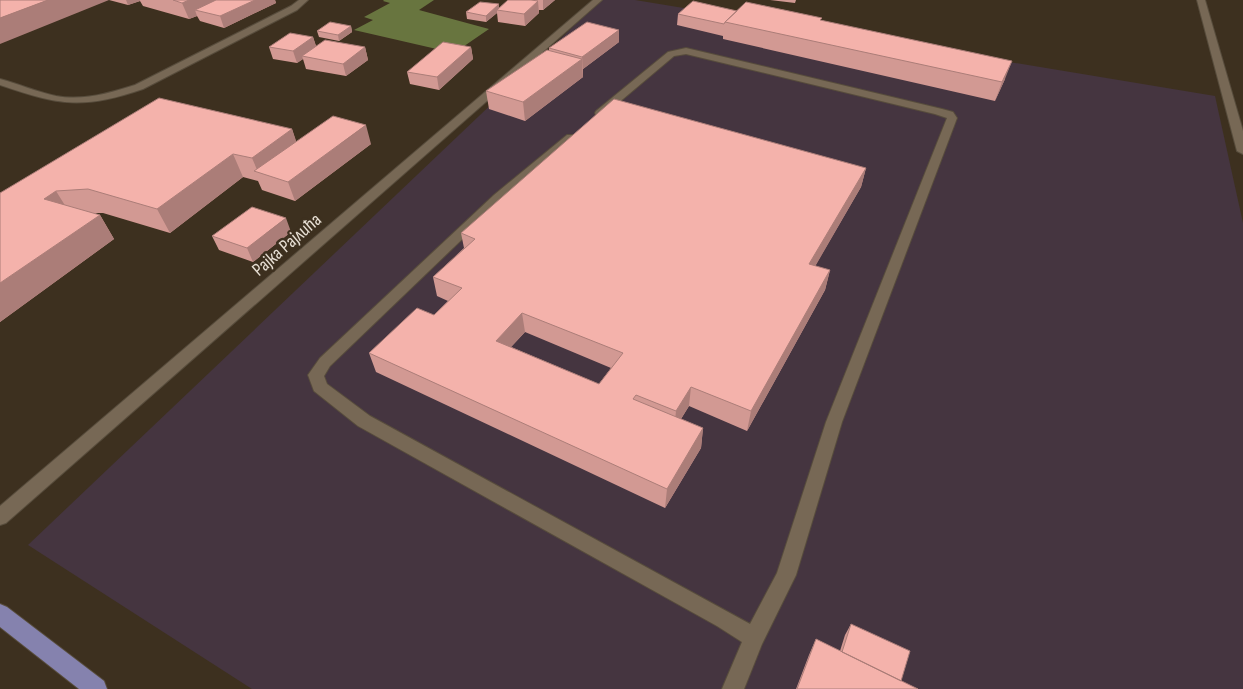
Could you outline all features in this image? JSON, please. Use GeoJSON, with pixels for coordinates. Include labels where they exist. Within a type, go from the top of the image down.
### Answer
{"type":"FeatureCollection","features":[{"type":"Feature","properties":{"kind":"main road"},"geometry":{"type":"LineString","coordinates":[[0,614],[96,689]]}},
{"type":"Feature","properties":{"kind":"street"},"geometry":{"type":"LineString","coordinates":[[0,82],[57,100],[89,100],[124,93],[140,87],[294,8],[304,0]]}},
{"type":"Feature","properties":{"kind":"street","name":"Рајка Рајлића"},"geometry":{"type":"LineString","coordinates":[[0,518],[598,0]]}},
{"type":"Feature","properties":{"kind":"street"},"geometry":{"type":"LineString","coordinates":[[1201,0],[1243,151]]}},
{"type":"Feature","properties":{"kind":"street"},"geometry":{"type":"LineString","coordinates":[[733,689],[754,638],[786,576],[834,422],[952,118],[949,114],[938,111],[686,51],[671,54],[498,198],[325,362],[316,375],[320,387],[364,421],[716,614],[754,638]]}},
{"type":"Feature","properties":{"kind":"shaded area"},"geometry":{"type":"Polygon","coordinates":[[[601,0],[635,0],[1215,96],[1243,223],[1243,689],[252,689],[28,545],[601,0]]]}},
{"type":"Feature","properties":{"kind":"green space"},"geometry":{"type":"Polygon","coordinates":[[[384,0],[434,0],[419,10],[489,29],[454,53],[354,30],[373,20],[364,17],[390,3],[384,0]]]}},
{"type":"Feature","properties":{"kind":"building"},"geometry":{"type":"Polygon","coordinates":[[[0,0],[48,0],[0,18],[0,0]]]}},
{"type":"Feature","properties":{"kind":"building"},"geometry":{"type":"Polygon","coordinates":[[[173,0],[189,0],[182,3],[173,0]]]}},
{"type":"Feature","properties":{"kind":"building"},"geometry":{"type":"Polygon","coordinates":[[[216,0],[255,0],[220,16],[195,10],[216,0]]]}},
{"type":"Feature","properties":{"kind":"building"},"geometry":{"type":"Polygon","coordinates":[[[508,0],[538,1],[524,14],[497,10],[508,0]]]}},
{"type":"Feature","properties":{"kind":"building"},"geometry":{"type":"Polygon","coordinates":[[[693,1],[737,11],[724,24],[678,14],[693,1]]]}},
{"type":"Feature","properties":{"kind":"building"},"geometry":{"type":"Polygon","coordinates":[[[480,2],[499,4],[486,16],[466,12],[480,2]]]}},
{"type":"Feature","properties":{"kind":"building"},"geometry":{"type":"Polygon","coordinates":[[[746,2],[822,18],[820,20],[1012,61],[1002,82],[725,22],[746,2]]]}},
{"type":"Feature","properties":{"kind":"building"},"geometry":{"type":"Polygon","coordinates":[[[330,22],[351,26],[338,35],[317,31],[330,22]]]}},
{"type":"Feature","properties":{"kind":"building"},"geometry":{"type":"Polygon","coordinates":[[[587,22],[619,30],[582,57],[549,48],[587,22]]]}},
{"type":"Feature","properties":{"kind":"building"},"geometry":{"type":"Polygon","coordinates":[[[290,33],[313,37],[293,51],[269,47],[290,33]]]}},
{"type":"Feature","properties":{"kind":"building"},"geometry":{"type":"Polygon","coordinates":[[[325,40],[365,47],[343,64],[302,56],[325,40]]]}},
{"type":"Feature","properties":{"kind":"building"},"geometry":{"type":"Polygon","coordinates":[[[443,42],[471,47],[437,77],[407,72],[443,42]]]}},
{"type":"Feature","properties":{"kind":"building"},"geometry":{"type":"Polygon","coordinates":[[[547,50],[582,59],[523,102],[486,91],[547,50]]]}},
{"type":"Feature","properties":{"kind":"building"},"geometry":{"type":"Polygon","coordinates":[[[159,98],[292,129],[252,158],[233,154],[157,209],[88,189],[56,191],[44,199],[100,215],[0,283],[0,193],[159,98]]]}},
{"type":"Feature","properties":{"kind":"building"},"geometry":{"type":"Polygon","coordinates":[[[614,99],[866,168],[809,264],[830,270],[751,411],[691,387],[676,411],[636,395],[633,399],[703,428],[667,489],[369,353],[417,308],[434,315],[462,288],[433,277],[475,239],[461,233],[614,99]],[[522,313],[496,341],[599,384],[623,353],[522,313]]]}},
{"type":"Feature","properties":{"kind":"building"},"geometry":{"type":"Polygon","coordinates":[[[333,116],[366,125],[288,182],[254,171],[333,116]]]}},
{"type":"Feature","properties":{"kind":"building"},"geometry":{"type":"Polygon","coordinates":[[[252,207],[286,218],[247,248],[212,236],[252,207]]]}},
{"type":"Feature","properties":{"kind":"building"},"geometry":{"type":"Polygon","coordinates":[[[851,624],[910,651],[901,681],[842,652],[851,624]]]}},
{"type":"Feature","properties":{"kind":"building"},"geometry":{"type":"Polygon","coordinates":[[[816,639],[918,689],[797,689],[816,639]]]}}]}
